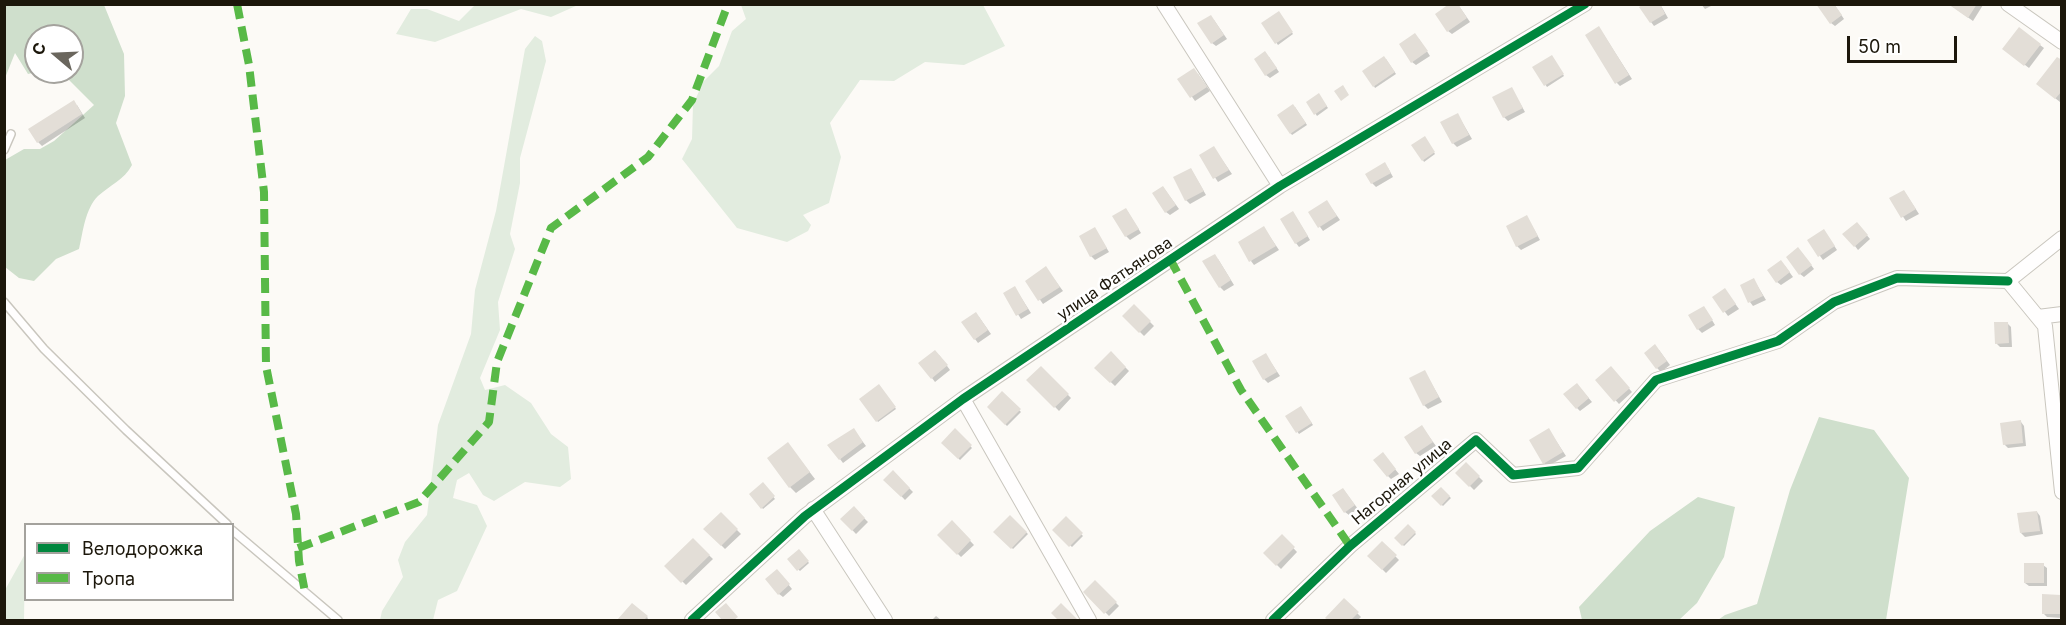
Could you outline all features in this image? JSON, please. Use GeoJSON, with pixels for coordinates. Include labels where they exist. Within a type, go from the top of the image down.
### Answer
{"type":"FeatureCollection","features":[{"type":"Feature","properties":{"kind":"street"},"geometry":{"type":"LineString","coordinates":[[1164,4],[1280,186]]}},
{"type":"Feature","properties":{"kind":"street"},"geometry":{"type":"LineString","coordinates":[[1556,4],[1563,17]]}},
{"type":"Feature","properties":{"kind":"street","name":"улица Фатьянова"},"geometry":{"type":"LineString","coordinates":[[692,621],[813,509],[963,399],[1280,186],[1585,4]]}},
{"type":"Feature","properties":{"kind":"street"},"geometry":{"type":"LineString","coordinates":[[2008,4],[2061,42]]}},
{"type":"Feature","properties":{"kind":"street"},"geometry":{"type":"LineString","coordinates":[[2061,238],[2008,281],[2045,326],[2061,492]]}},
{"type":"Feature","properties":{"kind":"street","name":"Нагорная улица"},"geometry":{"type":"LineString","coordinates":[[1273,621],[1350,546],[1476,440],[1513,475],[1578,468],[1656,380],[1778,341],[1834,302],[1897,278],[2008,281]]}},
{"type":"Feature","properties":{"kind":"street"},"geometry":{"type":"LineString","coordinates":[[2038,318],[2061,314]]}},
{"type":"Feature","properties":{"kind":"street"},"geometry":{"type":"LineString","coordinates":[[963,399],[1089,621]]}},
{"type":"Feature","properties":{"kind":"street"},"geometry":{"type":"LineString","coordinates":[[813,509],[885,621]]}},
{"type":"Feature","properties":{"kind":"lane"},"geometry":{"type":"LineString","coordinates":[[4,150],[11,134]]}},
{"type":"Feature","properties":{"kind":"lane"},"geometry":{"type":"LineString","coordinates":[[4,302],[44,349],[225,523]]}},
{"type":"Feature","properties":{"kind":"lane"},"geometry":{"type":"LineString","coordinates":[[234,532],[338,621]]}},
{"type":"Feature","properties":{"kind":"shaded area"},"geometry":{"type":"Polygon","coordinates":[[[475,5],[578,5],[551,17],[521,9],[435,42],[396,34],[411,9],[427,9],[459,21],[475,5]]]}},
{"type":"Feature","properties":{"kind":"shaded area"},"geometry":{"type":"Polygon","coordinates":[[[741,5],[983,5],[1005,46],[964,65],[925,62],[894,81],[860,80],[830,123],[841,157],[829,203],[803,215],[811,225],[808,231],[787,242],[737,228],[682,159],[692,139],[693,105],[703,82],[719,66],[732,31],[746,19],[741,5]]]}},
{"type":"Feature","properties":{"kind":"shaded area"},"geometry":{"type":"Polygon","coordinates":[[[535,36],[542,41],[546,61],[520,158],[520,183],[510,234],[515,249],[498,302],[500,330],[480,378],[485,390],[505,385],[531,403],[551,434],[568,447],[571,479],[560,487],[525,482],[494,501],[483,495],[469,473],[457,480],[453,498],[477,505],[487,526],[457,591],[438,600],[433,620],[380,620],[382,611],[403,577],[398,560],[405,542],[427,515],[438,425],[471,334],[475,290],[496,211],[525,49],[535,36]]]}},
{"type":"Feature","properties":{"kind":"shaded area"},"geometry":{"type":"Polygon","coordinates":[[[24,556],[24,620],[5,620],[5,590],[24,556]]]}},
{"type":"Feature","properties":{"kind":"green space"},"geometry":{"type":"Polygon","coordinates":[[[5,4],[104,5],[124,54],[125,96],[116,123],[132,165],[125,175],[98,196],[90,207],[79,249],[56,259],[34,281],[19,278],[5,267],[5,160],[24,149],[40,149],[54,141],[94,105],[73,84],[84,84],[84,24],[24,24],[24,68],[15,53],[5,78],[5,4]]]}},
{"type":"Feature","properties":{"kind":"green space"},"geometry":{"type":"Polygon","coordinates":[[[1819,417],[1874,430],[1909,478],[1886,620],[1718,620],[1725,615],[1757,604],[1790,490],[1819,417]]]}},
{"type":"Feature","properties":{"kind":"green space"},"geometry":{"type":"Polygon","coordinates":[[[1698,497],[1735,507],[1724,557],[1697,603],[1679,620],[1582,620],[1579,607],[1650,531],[1698,497]]]}},
{"type":"Feature","properties":{"kind":"building"},"geometry":{"type":"Polygon","coordinates":[[[1449,4],[1458,4],[1467,18],[1447,32],[1435,14],[1449,4]]]}},
{"type":"Feature","properties":{"kind":"building"},"geometry":{"type":"Polygon","coordinates":[[[1643,4],[1660,4],[1665,14],[1650,23],[1639,7],[1643,4]]]}},
{"type":"Feature","properties":{"kind":"building"},"geometry":{"type":"Polygon","coordinates":[[[1816,4],[1834,4],[1842,15],[1830,24],[1816,4]]]}},
{"type":"Feature","properties":{"kind":"building"},"geometry":{"type":"Polygon","coordinates":[[[1948,4],[1977,4],[1968,18],[1948,4]]]}},
{"type":"Feature","properties":{"kind":"building"},"geometry":{"type":"Polygon","coordinates":[[[1279,11],[1293,32],[1275,44],[1261,23],[1279,11]]]}},
{"type":"Feature","properties":{"kind":"building"},"geometry":{"type":"Polygon","coordinates":[[[1211,15],[1224,35],[1211,44],[1197,23],[1211,15]]]}},
{"type":"Feature","properties":{"kind":"building"},"geometry":{"type":"Polygon","coordinates":[[[1599,26],[1629,75],[1615,84],[1585,35],[1599,26]]]}},
{"type":"Feature","properties":{"kind":"building"},"geometry":{"type":"Polygon","coordinates":[[[2019,27],[2041,44],[2024,66],[2002,49],[2019,27]]]}},
{"type":"Feature","properties":{"kind":"building"},"geometry":{"type":"Polygon","coordinates":[[[1415,33],[1428,51],[1411,63],[1399,44],[1415,33]]]}},
{"type":"Feature","properties":{"kind":"building"},"geometry":{"type":"Polygon","coordinates":[[[1265,51],[1277,68],[1265,76],[1254,59],[1265,51]]]}},
{"type":"Feature","properties":{"kind":"building"},"geometry":{"type":"Polygon","coordinates":[[[1552,55],[1564,74],[1544,86],[1532,67],[1552,55]]]}},
{"type":"Feature","properties":{"kind":"building"},"geometry":{"type":"Polygon","coordinates":[[[1384,56],[1395,72],[1373,87],[1362,71],[1384,56]]]}},
{"type":"Feature","properties":{"kind":"building"},"geometry":{"type":"Polygon","coordinates":[[[2057,57],[2062,60],[2062,91],[2055,99],[2036,84],[2057,57]]]}},
{"type":"Feature","properties":{"kind":"building"},"geometry":{"type":"Polygon","coordinates":[[[1194,68],[1207,87],[1190,98],[1177,79],[1194,68]]]}},
{"type":"Feature","properties":{"kind":"building"},"geometry":{"type":"Polygon","coordinates":[[[1343,85],[1349,95],[1341,101],[1334,91],[1343,85]]]}},
{"type":"Feature","properties":{"kind":"building"},"geometry":{"type":"Polygon","coordinates":[[[1512,87],[1523,108],[1503,118],[1492,97],[1512,87]]]}},
{"type":"Feature","properties":{"kind":"building"},"geometry":{"type":"Polygon","coordinates":[[[1319,93],[1327,106],[1314,115],[1306,102],[1319,93]]]}},
{"type":"Feature","properties":{"kind":"building"},"geometry":{"type":"Polygon","coordinates":[[[74,100],[82,114],[37,143],[28,129],[74,100]]]}},
{"type":"Feature","properties":{"kind":"building"},"geometry":{"type":"Polygon","coordinates":[[[1293,104],[1306,123],[1290,134],[1277,115],[1293,104]]]}},
{"type":"Feature","properties":{"kind":"building"},"geometry":{"type":"Polygon","coordinates":[[[1458,113],[1469,135],[1452,144],[1440,122],[1458,113]]]}},
{"type":"Feature","properties":{"kind":"building"},"geometry":{"type":"Polygon","coordinates":[[[1425,136],[1435,152],[1422,161],[1411,145],[1425,136]]]}},
{"type":"Feature","properties":{"kind":"building"},"geometry":{"type":"Polygon","coordinates":[[[1214,146],[1229,170],[1213,179],[1199,155],[1214,146]]]}},
{"type":"Feature","properties":{"kind":"building"},"geometry":{"type":"Polygon","coordinates":[[[1385,162],[1391,173],[1371,184],[1365,174],[1385,162]]]}},
{"type":"Feature","properties":{"kind":"building"},"geometry":{"type":"Polygon","coordinates":[[[1191,168],[1204,191],[1185,201],[1173,177],[1191,168]]]}},
{"type":"Feature","properties":{"kind":"building"},"geometry":{"type":"Polygon","coordinates":[[[1163,186],[1176,205],[1165,213],[1152,193],[1163,186]]]}},
{"type":"Feature","properties":{"kind":"building"},"geometry":{"type":"Polygon","coordinates":[[[1904,190],[1916,209],[1901,218],[1889,198],[1904,190]]]}},
{"type":"Feature","properties":{"kind":"building"},"geometry":{"type":"Polygon","coordinates":[[[1327,200],[1337,216],[1318,228],[1308,212],[1327,200]]]}},
{"type":"Feature","properties":{"kind":"building"},"geometry":{"type":"Polygon","coordinates":[[[1126,208],[1139,229],[1125,237],[1112,216],[1126,208]]]}},
{"type":"Feature","properties":{"kind":"building"},"geometry":{"type":"Polygon","coordinates":[[[1293,211],[1308,236],[1295,244],[1280,219],[1293,211]]]}},
{"type":"Feature","properties":{"kind":"building"},"geometry":{"type":"Polygon","coordinates":[[[1527,215],[1538,236],[1516,247],[1506,226],[1527,215]]]}},
{"type":"Feature","properties":{"kind":"building"},"geometry":{"type":"Polygon","coordinates":[[[1857,222],[1868,235],[1854,247],[1842,234],[1857,222]]]}},
{"type":"Feature","properties":{"kind":"building"},"geometry":{"type":"Polygon","coordinates":[[[1264,226],[1276,246],[1249,262],[1238,242],[1264,226]]]}},
{"type":"Feature","properties":{"kind":"building"},"geometry":{"type":"Polygon","coordinates":[[[1095,227],[1107,248],[1090,257],[1079,236],[1095,227]]]}},
{"type":"Feature","properties":{"kind":"building"},"geometry":{"type":"Polygon","coordinates":[[[1824,229],[1835,246],[1818,257],[1807,240],[1824,229]]]}},
{"type":"Feature","properties":{"kind":"building"},"geometry":{"type":"Polygon","coordinates":[[[1798,247],[1812,265],[1799,275],[1786,257],[1798,247]]]}},
{"type":"Feature","properties":{"kind":"building"},"geometry":{"type":"Polygon","coordinates":[[[1215,254],[1231,280],[1219,288],[1202,261],[1215,254]]]}},
{"type":"Feature","properties":{"kind":"building"},"geometry":{"type":"Polygon","coordinates":[[[1781,260],[1790,272],[1776,283],[1767,270],[1781,260]]]}},
{"type":"Feature","properties":{"kind":"building"},"geometry":{"type":"Polygon","coordinates":[[[1046,266],[1060,287],[1038,301],[1025,281],[1046,266]]]}},
{"type":"Feature","properties":{"kind":"building"},"geometry":{"type":"Polygon","coordinates":[[[1754,278],[1763,296],[1748,303],[1740,285],[1754,278]]]}},
{"type":"Feature","properties":{"kind":"building"},"geometry":{"type":"Polygon","coordinates":[[[1015,286],[1028,309],[1016,316],[1003,293],[1015,286]]]}},
{"type":"Feature","properties":{"kind":"building"},"geometry":{"type":"Polygon","coordinates":[[[1725,288],[1736,304],[1723,313],[1712,297],[1725,288]]]}},
{"type":"Feature","properties":{"kind":"building"},"geometry":{"type":"Polygon","coordinates":[[[1134,304],[1151,321],[1139,333],[1122,316],[1134,304]]]}},
{"type":"Feature","properties":{"kind":"building"},"geometry":{"type":"Polygon","coordinates":[[[1704,306],[1713,320],[1697,330],[1688,315],[1704,306]]]}},
{"type":"Feature","properties":{"kind":"building"},"geometry":{"type":"Polygon","coordinates":[[[976,312],[988,330],[974,340],[961,322],[976,312]]]}},
{"type":"Feature","properties":{"kind":"building"},"geometry":{"type":"Polygon","coordinates":[[[1994,322],[2008,322],[2009,343],[1995,344],[1994,322]]]}},
{"type":"Feature","properties":{"kind":"building"},"geometry":{"type":"Polygon","coordinates":[[[1655,344],[1667,361],[1656,369],[1644,353],[1655,344]]]}},
{"type":"Feature","properties":{"kind":"building"},"geometry":{"type":"Polygon","coordinates":[[[935,350],[948,365],[931,379],[918,363],[935,350]]]}},
{"type":"Feature","properties":{"kind":"building"},"geometry":{"type":"Polygon","coordinates":[[[1111,351],[1126,367],[1110,383],[1094,368],[1111,351]]]}},
{"type":"Feature","properties":{"kind":"building"},"geometry":{"type":"Polygon","coordinates":[[[1266,353],[1277,372],[1263,380],[1252,361],[1266,353]]]}},
{"type":"Feature","properties":{"kind":"building"},"geometry":{"type":"Polygon","coordinates":[[[1041,366],[1069,394],[1054,408],[1026,380],[1041,366]]]}},
{"type":"Feature","properties":{"kind":"building"},"geometry":{"type":"Polygon","coordinates":[[[1611,366],[1630,388],[1614,402],[1595,380],[1611,366]]]}},
{"type":"Feature","properties":{"kind":"building"},"geometry":{"type":"Polygon","coordinates":[[[1425,370],[1439,397],[1423,406],[1409,378],[1425,370]]]}},
{"type":"Feature","properties":{"kind":"building"},"geometry":{"type":"Polygon","coordinates":[[[1577,383],[1589,398],[1576,409],[1563,394],[1577,383]]]}},
{"type":"Feature","properties":{"kind":"building"},"geometry":{"type":"Polygon","coordinates":[[[879,384],[896,407],[876,422],[859,399],[879,384]]]}},
{"type":"Feature","properties":{"kind":"building"},"geometry":{"type":"Polygon","coordinates":[[[1002,391],[1021,409],[1005,425],[987,407],[1002,391]]]}},
{"type":"Feature","properties":{"kind":"building"},"geometry":{"type":"Polygon","coordinates":[[[1301,406],[1312,423],[1296,433],[1285,416],[1301,406]]]}},
{"type":"Feature","properties":{"kind":"building"},"geometry":{"type":"Polygon","coordinates":[[[2021,420],[2023,443],[2003,445],[2000,423],[2021,420]]]}},
{"type":"Feature","properties":{"kind":"building"},"geometry":{"type":"Polygon","coordinates":[[[1422,425],[1433,442],[1415,454],[1404,437],[1422,425]]]}},
{"type":"Feature","properties":{"kind":"building"},"geometry":{"type":"Polygon","coordinates":[[[854,428],[863,442],[839,460],[827,445],[854,428]]]}},
{"type":"Feature","properties":{"kind":"building"},"geometry":{"type":"Polygon","coordinates":[[[955,428],[972,445],[958,459],[941,443],[955,428]]]}},
{"type":"Feature","properties":{"kind":"building"},"geometry":{"type":"Polygon","coordinates":[[[1549,428],[1563,452],[1543,464],[1529,440],[1549,428]]]}},
{"type":"Feature","properties":{"kind":"building"},"geometry":{"type":"Polygon","coordinates":[[[788,442],[810,472],[789,488],[767,458],[788,442]]]}},
{"type":"Feature","properties":{"kind":"building"},"geometry":{"type":"Polygon","coordinates":[[[1383,452],[1396,469],[1387,477],[1373,460],[1383,452]]]}},
{"type":"Feature","properties":{"kind":"building"},"geometry":{"type":"Polygon","coordinates":[[[1466,462],[1480,476],[1469,487],[1455,473],[1466,462]]]}},
{"type":"Feature","properties":{"kind":"building"},"geometry":{"type":"Polygon","coordinates":[[[893,470],[910,488],[901,497],[883,480],[893,470]]]}},
{"type":"Feature","properties":{"kind":"building"},"geometry":{"type":"Polygon","coordinates":[[[763,482],[775,496],[761,509],[749,494],[763,482]]]}},
{"type":"Feature","properties":{"kind":"building"},"geometry":{"type":"Polygon","coordinates":[[[1441,487],[1450,496],[1441,506],[1431,496],[1441,487]]]}},
{"type":"Feature","properties":{"kind":"building"},"geometry":{"type":"Polygon","coordinates":[[[1343,488],[1355,505],[1344,513],[1332,495],[1343,488]]]}},
{"type":"Feature","properties":{"kind":"building"},"geometry":{"type":"Polygon","coordinates":[[[854,506],[865,518],[852,531],[840,519],[854,506]]]}},
{"type":"Feature","properties":{"kind":"building"},"geometry":{"type":"Polygon","coordinates":[[[2037,511],[2040,531],[2020,533],[2017,513],[2037,511]]]}},
{"type":"Feature","properties":{"kind":"building"},"geometry":{"type":"Polygon","coordinates":[[[721,512],[738,529],[721,546],[703,529],[721,512]]]}},
{"type":"Feature","properties":{"kind":"building"},"geometry":{"type":"Polygon","coordinates":[[[1010,515],[1027,532],[1011,549],[993,532],[1010,515]]]}},
{"type":"Feature","properties":{"kind":"building"},"geometry":{"type":"Polygon","coordinates":[[[1066,516],[1083,533],[1069,547],[1052,530],[1066,516]]]}},
{"type":"Feature","properties":{"kind":"building"},"geometry":{"type":"Polygon","coordinates":[[[952,520],[971,540],[957,555],[937,535],[952,520]]]}},
{"type":"Feature","properties":{"kind":"building"},"geometry":{"type":"Polygon","coordinates":[[[1408,524],[1416,532],[1402,546],[1394,538],[1408,524]]]}},
{"type":"Feature","properties":{"kind":"building"},"geometry":{"type":"Polygon","coordinates":[[[1282,534],[1295,547],[1276,566],[1263,553],[1282,534]]]}},
{"type":"Feature","properties":{"kind":"building"},"geometry":{"type":"Polygon","coordinates":[[[693,538],[710,555],[681,583],[664,566],[693,538]]]}},
{"type":"Feature","properties":{"kind":"building"},"geometry":{"type":"Polygon","coordinates":[[[1382,541],[1397,555],[1382,570],[1367,556],[1382,541]]]}},
{"type":"Feature","properties":{"kind":"building"},"geometry":{"type":"Polygon","coordinates":[[[799,549],[809,561],[797,571],[787,559],[799,549]]]}},
{"type":"Feature","properties":{"kind":"building"},"geometry":{"type":"Polygon","coordinates":[[[2024,563],[2044,563],[2044,583],[2024,583],[2024,563]]]}},
{"type":"Feature","properties":{"kind":"building"},"geometry":{"type":"Polygon","coordinates":[[[777,569],[790,584],[778,595],[765,579],[777,569]]]}},
{"type":"Feature","properties":{"kind":"building"},"geometry":{"type":"Polygon","coordinates":[[[1095,580],[1117,602],[1104,614],[1083,592],[1095,580]]]}},
{"type":"Feature","properties":{"kind":"building"},"geometry":{"type":"Polygon","coordinates":[[[2042,594],[2061,595],[2061,614],[2042,614],[2042,594]]]}},
{"type":"Feature","properties":{"kind":"building"},"geometry":{"type":"Polygon","coordinates":[[[1344,598],[1359,612],[1351,620],[1325,618],[1344,598]]]}},
{"type":"Feature","properties":{"kind":"building"},"geometry":{"type":"Polygon","coordinates":[[[632,603],[648,616],[644,620],[617,620],[632,603]]]}},
{"type":"Feature","properties":{"kind":"building"},"geometry":{"type":"Polygon","coordinates":[[[726,603],[738,617],[734,620],[722,620],[715,612],[726,603]]]}},
{"type":"Feature","properties":{"kind":"building"},"geometry":{"type":"Polygon","coordinates":[[[1061,603],[1076,620],[1058,620],[1051,613],[1061,603]]]}},
{"type":"Feature","properties":{"kind":"marked path"},"geometry":{"type":"LineString","coordinates":[[237,4],[249,65],[264,192],[266,366],[296,514],[299,561],[305,592]]}},
{"type":"Feature","properties":{"kind":"marked path"},"geometry":{"type":"LineString","coordinates":[[298,548],[419,502],[489,422],[497,362],[551,228],[648,157],[692,100],[728,4]]}},
{"type":"Feature","properties":{"kind":"marked path"},"geometry":{"type":"LineString","coordinates":[[1170,259],[1241,390],[1350,546]]}},
{"type":"Feature","properties":{"kind":"cycle path"},"geometry":{"type":"LineString","coordinates":[[692,620],[805,516],[963,399],[1280,186],[1585,4]]}},
{"type":"Feature","properties":{"kind":"cycle path"},"geometry":{"type":"LineString","coordinates":[[1273,620],[1350,546],[1476,440],[1513,475],[1578,468],[1656,380],[1778,341],[1834,302],[1897,278],[2008,281]]}}]}
